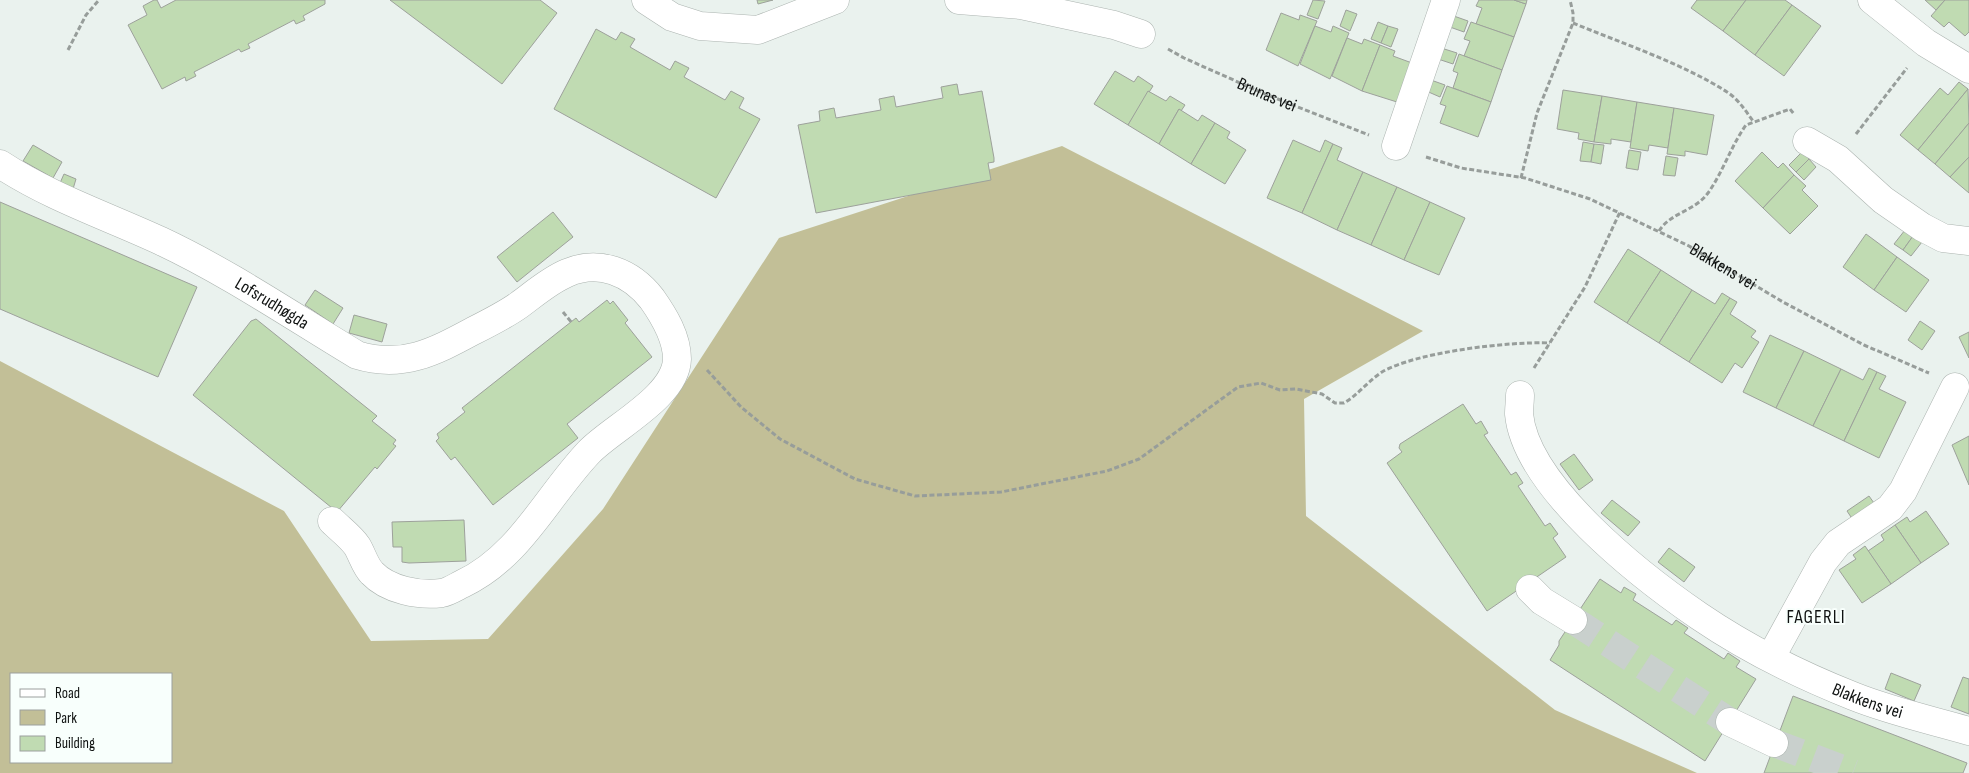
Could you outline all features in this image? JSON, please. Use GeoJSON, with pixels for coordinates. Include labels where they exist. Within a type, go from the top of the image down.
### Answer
{"type":"FeatureCollection","features":[{"type":"Feature","properties":{"kind":"lane"},"geometry":{"type":"LineString","coordinates":[[646,0],[672,17],[700,26],[758,30],[835,0]]}},
{"type":"Feature","properties":{"kind":"lane"},"geometry":{"type":"LineString","coordinates":[[959,0],[1012,2],[1114,25],[1141,34]]}},
{"type":"Feature","properties":{"kind":"lane"},"geometry":{"type":"LineString","coordinates":[[1396,146],[1446,0]]}},
{"type":"Feature","properties":{"kind":"lane"},"geometry":{"type":"LineString","coordinates":[[1872,0],[1926,43],[1969,69]]}},
{"type":"Feature","properties":{"kind":"lane"},"geometry":{"type":"LineString","coordinates":[[1807,141],[1838,159],[1883,200],[1922,227],[1943,238],[1969,242]]}},
{"type":"Feature","properties":{"kind":"lane","name":"Lofsrudhøgda"},"geometry":{"type":"LineString","coordinates":[[0,164],[74,204],[159,240],[210,265],[357,355],[375,361],[403,360],[435,352],[508,312],[565,274],[578,269],[593,267],[617,270],[644,288],[665,316],[672,334],[677,356],[676,367],[670,381],[660,394],[591,450],[548,505],[506,554],[472,580],[443,593],[415,592],[392,587],[371,572],[356,545],[332,522]]}},
{"type":"Feature","properties":{"kind":"lane"},"geometry":{"type":"LineString","coordinates":[[1771,657],[1823,562],[1838,543],[1890,508],[1902,491],[1956,387]]}},
{"type":"Feature","properties":{"kind":"lane","name":"Blakkens vei"},"geometry":{"type":"LineString","coordinates":[[1520,395],[1519,414],[1533,455],[1558,492],[1591,529],[1699,616],[1771,657],[1855,697],[1969,731]]}},
{"type":"Feature","properties":{"kind":"lane"},"geometry":{"type":"LineString","coordinates":[[1530,589],[1542,601],[1573,620]]}},
{"type":"Feature","properties":{"kind":"lane"},"geometry":{"type":"LineString","coordinates":[[1730,722],[1774,743]]}},
{"type":"Feature","properties":{"kind":"path"},"geometry":{"type":"LineString","coordinates":[[68,50],[86,15],[99,0]]}},
{"type":"Feature","properties":{"kind":"path"},"geometry":{"type":"LineString","coordinates":[[1521,178],[1537,113],[1572,22],[1573,13],[1570,0]]}},
{"type":"Feature","properties":{"kind":"path"},"geometry":{"type":"LineString","coordinates":[[1572,22],[1686,71],[1728,92],[1738,101],[1752,121]]}},
{"type":"Feature","properties":{"kind":"path","name":"Brunas vei"},"geometry":{"type":"LineString","coordinates":[[1141,34],[1184,58],[1305,111],[1396,146],[1461,168],[1482,171]]}},
{"type":"Feature","properties":{"kind":"path"},"geometry":{"type":"LineString","coordinates":[[1838,159],[1926,43]]}},
{"type":"Feature","properties":{"kind":"path"},"geometry":{"type":"LineString","coordinates":[[1659,231],[1664,223],[1686,212],[1708,193],[1736,140],[1746,125],[1752,121],[1790,109],[1810,137],[1807,141]]}},
{"type":"Feature","properties":{"kind":"path","name":"Blakkens vei"},"geometry":{"type":"LineString","coordinates":[[1482,171],[1556,187],[1620,212],[1659,231],[1783,302],[1864,345],[1898,358],[1956,387]]}},
{"type":"Feature","properties":{"kind":"path"},"geometry":{"type":"LineString","coordinates":[[1520,395],[1585,287],[1620,212]]}},
{"type":"Feature","properties":{"kind":"path"},"geometry":{"type":"LineString","coordinates":[[672,334],[741,407],[780,439],[855,479],[915,496],[1000,492],[1107,471],[1139,459],[1238,387],[1261,382],[1280,390],[1296,390],[1322,394],[1334,403],[1344,403],[1382,372],[1401,364],[1449,352],[1528,342],[1550,343]]}},
{"type":"Feature","properties":{"kind":"green space"},"geometry":{"type":"Polygon","coordinates":[[[1062,146],[1423,331],[1304,399],[1306,516],[1555,710],[1697,773],[0,773],[0,361],[284,511],[371,641],[488,639],[603,509],[779,238],[1062,146]]]}},
{"type":"Feature","properties":{"kind":"building"},"geometry":{"type":"Polygon","coordinates":[[[157,0],[161,8],[176,0],[325,0],[325,4],[303,16],[305,20],[296,24],[294,20],[248,44],[250,48],[241,52],[239,49],[194,72],[196,76],[186,81],[185,77],[162,89],[128,25],[147,15],[143,6],[157,0]]]}},
{"type":"Feature","properties":{"kind":"building"},"geometry":{"type":"Polygon","coordinates":[[[390,0],[540,0],[557,13],[502,84],[390,0]]]}},
{"type":"Feature","properties":{"kind":"building"},"geometry":{"type":"Polygon","coordinates":[[[757,0],[773,0],[758,4],[757,0]]]}},
{"type":"Feature","properties":{"kind":"building"},"geometry":{"type":"Polygon","coordinates":[[[1313,0],[1325,1],[1318,19],[1307,15],[1313,0]]]}},
{"type":"Feature","properties":{"kind":"building"},"geometry":{"type":"Polygon","coordinates":[[[1479,0],[1514,0],[1526,4],[1514,37],[1476,24],[1482,8],[1476,6],[1479,0]]]}},
{"type":"Feature","properties":{"kind":"building"},"geometry":{"type":"Polygon","coordinates":[[[1514,0],[1527,0],[1526,4],[1514,0]]]}},
{"type":"Feature","properties":{"kind":"building"},"geometry":{"type":"Polygon","coordinates":[[[1697,0],[1746,0],[1723,31],[1691,8],[1697,0]]]}},
{"type":"Feature","properties":{"kind":"building"},"geometry":{"type":"Polygon","coordinates":[[[1746,0],[1785,0],[1792,5],[1755,55],[1723,31],[1746,0]]]}},
{"type":"Feature","properties":{"kind":"building"},"geometry":{"type":"Polygon","coordinates":[[[1925,0],[1945,0],[1936,10],[1925,0]]]}},
{"type":"Feature","properties":{"kind":"building"},"geometry":{"type":"Polygon","coordinates":[[[1945,0],[1969,0],[1969,32],[1965,36],[1949,22],[1944,27],[1931,16],[1945,0]]]}},
{"type":"Feature","properties":{"kind":"building"},"geometry":{"type":"Polygon","coordinates":[[[1792,5],[1821,26],[1784,76],[1755,55],[1792,5]]]}},
{"type":"Feature","properties":{"kind":"building"},"geometry":{"type":"Polygon","coordinates":[[[1346,10],[1357,14],[1350,31],[1340,26],[1346,10]]]}},
{"type":"Feature","properties":{"kind":"building"},"geometry":{"type":"Polygon","coordinates":[[[1281,13],[1299,20],[1300,15],[1317,21],[1298,66],[1266,50],[1281,13]]]}},
{"type":"Feature","properties":{"kind":"building"},"geometry":{"type":"Polygon","coordinates":[[[1451,15],[1468,21],[1464,32],[1447,26],[1451,15]]]}},
{"type":"Feature","properties":{"kind":"building"},"geometry":{"type":"Polygon","coordinates":[[[1378,22],[1388,26],[1381,43],[1371,39],[1378,22]]]}},
{"type":"Feature","properties":{"kind":"building"},"geometry":{"type":"Polygon","coordinates":[[[1471,22],[1514,37],[1502,70],[1464,56],[1470,41],[1464,39],[1471,22]]]}},
{"type":"Feature","properties":{"kind":"building"},"geometry":{"type":"Polygon","coordinates":[[[1315,26],[1331,32],[1333,26],[1349,33],[1330,79],[1300,64],[1315,26]]]}},
{"type":"Feature","properties":{"kind":"building"},"geometry":{"type":"Polygon","coordinates":[[[1388,26],[1398,29],[1391,47],[1381,43],[1388,26]]]}},
{"type":"Feature","properties":{"kind":"building"},"geometry":{"type":"Polygon","coordinates":[[[596,29],[616,40],[621,32],[635,39],[630,47],[670,70],[675,61],[689,68],[684,77],[725,100],[731,91],[744,98],[739,108],[760,119],[716,198],[554,109],[596,29]]]}},
{"type":"Feature","properties":{"kind":"building"},"geometry":{"type":"Polygon","coordinates":[[[1347,38],[1362,44],[1364,39],[1380,45],[1362,91],[1332,76],[1347,38]]]}},
{"type":"Feature","properties":{"kind":"building"},"geometry":{"type":"Polygon","coordinates":[[[1380,45],[1395,51],[1393,56],[1412,63],[1397,102],[1362,91],[1380,45]]]}},
{"type":"Feature","properties":{"kind":"building"},"geometry":{"type":"Polygon","coordinates":[[[1438,47],[1457,53],[1453,64],[1435,58],[1438,47]]]}},
{"type":"Feature","properties":{"kind":"building"},"geometry":{"type":"Polygon","coordinates":[[[1459,54],[1502,70],[1491,102],[1453,88],[1458,73],[1453,71],[1459,54]]]}},
{"type":"Feature","properties":{"kind":"building"},"geometry":{"type":"Polygon","coordinates":[[[1115,71],[1134,82],[1138,76],[1153,86],[1128,125],[1094,104],[1115,71]]]}},
{"type":"Feature","properties":{"kind":"building"},"geometry":{"type":"Polygon","coordinates":[[[1428,79],[1445,85],[1440,97],[1424,90],[1428,79]]]}},
{"type":"Feature","properties":{"kind":"building"},"geometry":{"type":"Polygon","coordinates":[[[1959,82],[1968,89],[1918,150],[1900,135],[1940,88],[1948,95],[1959,82]]]}},
{"type":"Feature","properties":{"kind":"building"},"geometry":{"type":"Polygon","coordinates":[[[957,84],[959,95],[982,91],[994,158],[994,162],[988,163],[991,180],[816,213],[798,125],[820,121],[819,111],[834,108],[836,118],[881,110],[879,99],[894,96],[896,107],[943,98],[941,87],[957,84]]]}},
{"type":"Feature","properties":{"kind":"building"},"geometry":{"type":"Polygon","coordinates":[[[1447,86],[1491,102],[1478,137],[1440,123],[1446,106],[1440,104],[1447,86]]]}},
{"type":"Feature","properties":{"kind":"building"},"geometry":{"type":"Polygon","coordinates":[[[1968,89],[1969,123],[1935,164],[1918,150],[1968,89]]]}},
{"type":"Feature","properties":{"kind":"building"},"geometry":{"type":"Polygon","coordinates":[[[1563,90],[1602,96],[1594,142],[1578,139],[1579,133],[1557,129],[1563,90]]]}},
{"type":"Feature","properties":{"kind":"building"},"geometry":{"type":"Polygon","coordinates":[[[1148,91],[1166,101],[1170,96],[1185,105],[1181,111],[1179,109],[1159,144],[1128,125],[1148,91]]]}},
{"type":"Feature","properties":{"kind":"building"},"geometry":{"type":"Polygon","coordinates":[[[1602,96],[1637,102],[1631,142],[1611,139],[1611,144],[1594,142],[1602,96]]]}},
{"type":"Feature","properties":{"kind":"building"},"geometry":{"type":"Polygon","coordinates":[[[1637,102],[1674,108],[1668,148],[1649,145],[1648,151],[1630,148],[1637,102]]]}},
{"type":"Feature","properties":{"kind":"building"},"geometry":{"type":"Polygon","coordinates":[[[1674,108],[1714,115],[1707,155],[1685,151],[1685,156],[1667,154],[1674,108]]]}},
{"type":"Feature","properties":{"kind":"building"},"geometry":{"type":"Polygon","coordinates":[[[1179,109],[1198,121],[1202,115],[1215,123],[1191,164],[1159,144],[1179,109]]]}},
{"type":"Feature","properties":{"kind":"building"},"geometry":{"type":"Polygon","coordinates":[[[1215,123],[1230,132],[1227,138],[1246,150],[1225,184],[1191,164],[1215,123]]]}},
{"type":"Feature","properties":{"kind":"building"},"geometry":{"type":"Polygon","coordinates":[[[1969,123],[1969,157],[1950,177],[1935,164],[1969,123]]]}},
{"type":"Feature","properties":{"kind":"building"},"geometry":{"type":"Polygon","coordinates":[[[1293,140],[1320,152],[1325,140],[1333,144],[1302,213],[1267,198],[1293,140]]]}},
{"type":"Feature","properties":{"kind":"building"},"geometry":{"type":"Polygon","coordinates":[[[1583,142],[1594,144],[1591,162],[1580,161],[1583,142]]]}},
{"type":"Feature","properties":{"kind":"building"},"geometry":{"type":"Polygon","coordinates":[[[1333,144],[1342,148],[1337,160],[1363,172],[1337,230],[1302,213],[1333,144]]]}},
{"type":"Feature","properties":{"kind":"building"},"geometry":{"type":"Polygon","coordinates":[[[1594,144],[1604,145],[1601,164],[1591,162],[1594,144]]]}},
{"type":"Feature","properties":{"kind":"building"},"geometry":{"type":"Polygon","coordinates":[[[33,145],[62,162],[53,178],[23,161],[33,145]]]}},
{"type":"Feature","properties":{"kind":"building"},"geometry":{"type":"Polygon","coordinates":[[[1629,150],[1641,152],[1638,170],[1626,168],[1629,150]]]}},
{"type":"Feature","properties":{"kind":"building"},"geometry":{"type":"Polygon","coordinates":[[[1762,152],[1778,168],[1783,163],[1794,175],[1763,208],[1735,181],[1762,152]]]}},
{"type":"Feature","properties":{"kind":"building"},"geometry":{"type":"Polygon","coordinates":[[[1802,152],[1809,159],[1796,172],[1789,165],[1802,152]]]}},
{"type":"Feature","properties":{"kind":"building"},"geometry":{"type":"Polygon","coordinates":[[[1666,156],[1678,158],[1675,176],[1663,175],[1666,156]]]}},
{"type":"Feature","properties":{"kind":"building"},"geometry":{"type":"Polygon","coordinates":[[[1969,157],[1969,193],[1950,177],[1969,157]]]}},
{"type":"Feature","properties":{"kind":"building"},"geometry":{"type":"Polygon","coordinates":[[[1809,159],[1816,167],[1804,180],[1796,172],[1809,159]]]}},
{"type":"Feature","properties":{"kind":"building"},"geometry":{"type":"Polygon","coordinates":[[[1363,172],[1397,187],[1371,245],[1337,230],[1363,172]]]}},
{"type":"Feature","properties":{"kind":"building"},"geometry":{"type":"Polygon","coordinates":[[[64,174],[76,179],[73,189],[60,183],[64,174]]]}},
{"type":"Feature","properties":{"kind":"building"},"geometry":{"type":"Polygon","coordinates":[[[1794,175],[1806,186],[1802,190],[1818,206],[1790,234],[1763,208],[1794,175]]]}},
{"type":"Feature","properties":{"kind":"building"},"geometry":{"type":"Polygon","coordinates":[[[1397,187],[1430,202],[1404,260],[1371,245],[1397,187]]]}},
{"type":"Feature","properties":{"kind":"building"},"geometry":{"type":"Polygon","coordinates":[[[0,202],[197,287],[158,377],[0,309],[0,202]]]}},
{"type":"Feature","properties":{"kind":"building"},"geometry":{"type":"Polygon","coordinates":[[[1430,202],[1465,218],[1439,275],[1404,260],[1430,202]]]}},
{"type":"Feature","properties":{"kind":"building"},"geometry":{"type":"Polygon","coordinates":[[[553,212],[573,237],[517,282],[497,257],[553,212]]]}},
{"type":"Feature","properties":{"kind":"building"},"geometry":{"type":"Polygon","coordinates":[[[1905,230],[1913,236],[1903,250],[1894,244],[1905,230]]]}},
{"type":"Feature","properties":{"kind":"building"},"geometry":{"type":"Polygon","coordinates":[[[1866,234],[1897,257],[1874,290],[1843,267],[1866,234]]]}},
{"type":"Feature","properties":{"kind":"building"},"geometry":{"type":"Polygon","coordinates":[[[1913,236],[1922,242],[1911,256],[1903,250],[1913,236]]]}},
{"type":"Feature","properties":{"kind":"building"},"geometry":{"type":"Polygon","coordinates":[[[1628,249],[1661,270],[1627,323],[1594,302],[1628,249]]]}},
{"type":"Feature","properties":{"kind":"building"},"geometry":{"type":"Polygon","coordinates":[[[1897,257],[1929,280],[1906,312],[1874,290],[1897,257]]]}},
{"type":"Feature","properties":{"kind":"building"},"geometry":{"type":"Polygon","coordinates":[[[1661,270],[1692,290],[1659,343],[1627,323],[1661,270]]]}},
{"type":"Feature","properties":{"kind":"building"},"geometry":{"type":"Polygon","coordinates":[[[315,290],[343,308],[333,324],[305,305],[315,290]]]}},
{"type":"Feature","properties":{"kind":"building"},"geometry":{"type":"Polygon","coordinates":[[[1692,290],[1715,304],[1722,293],[1730,298],[1689,362],[1659,343],[1692,290]]]}},
{"type":"Feature","properties":{"kind":"building"},"geometry":{"type":"Polygon","coordinates":[[[1730,298],[1737,302],[1730,314],[1756,331],[1751,337],[1759,342],[1742,368],[1735,363],[1722,383],[1689,362],[1730,298]]]}},
{"type":"Feature","properties":{"kind":"building"},"geometry":{"type":"Polygon","coordinates":[[[607,300],[610,304],[613,301],[628,320],[625,323],[652,357],[567,424],[578,438],[493,505],[455,457],[451,460],[436,441],[439,438],[437,434],[465,412],[462,408],[576,318],[579,322],[607,300]]]}},
{"type":"Feature","properties":{"kind":"building"},"geometry":{"type":"Polygon","coordinates":[[[354,315],[387,324],[382,342],[349,333],[354,315]]]}},
{"type":"Feature","properties":{"kind":"building"},"geometry":{"type":"Polygon","coordinates":[[[256,319],[377,416],[372,421],[396,440],[393,444],[396,446],[377,469],[375,467],[337,512],[193,395],[251,321],[256,319]]]}},
{"type":"Feature","properties":{"kind":"building"},"geometry":{"type":"Polygon","coordinates":[[[1920,321],[1935,331],[1922,350],[1908,340],[1920,321]]]}},
{"type":"Feature","properties":{"kind":"building"},"geometry":{"type":"Polygon","coordinates":[[[1969,332],[1969,358],[1959,337],[1969,332]]]}},
{"type":"Feature","properties":{"kind":"building"},"geometry":{"type":"Polygon","coordinates":[[[1770,335],[1804,351],[1776,408],[1743,392],[1770,335]]]}},
{"type":"Feature","properties":{"kind":"building"},"geometry":{"type":"Polygon","coordinates":[[[1804,351],[1841,369],[1813,426],[1776,408],[1804,351]]]}},
{"type":"Feature","properties":{"kind":"building"},"geometry":{"type":"Polygon","coordinates":[[[1869,368],[1877,372],[1844,441],[1813,426],[1841,369],[1863,380],[1869,368]]]}},
{"type":"Feature","properties":{"kind":"building"},"geometry":{"type":"Polygon","coordinates":[[[1877,372],[1886,376],[1879,389],[1906,402],[1879,458],[1844,441],[1877,372]]]}},
{"type":"Feature","properties":{"kind":"building"},"geometry":{"type":"Polygon","coordinates":[[[1463,404],[1476,424],[1481,421],[1488,433],[1484,435],[1511,475],[1516,472],[1523,483],[1518,486],[1545,526],[1550,523],[1558,534],[1553,538],[1566,557],[1487,611],[1387,463],[1402,452],[1399,448],[1400,444],[1463,404]]]}},
{"type":"Feature","properties":{"kind":"building"},"geometry":{"type":"Polygon","coordinates":[[[1969,436],[1969,485],[1952,445],[1969,436]]]}},
{"type":"Feature","properties":{"kind":"building"},"geometry":{"type":"Polygon","coordinates":[[[1574,454],[1593,480],[1579,490],[1560,464],[1574,454]]]}},
{"type":"Feature","properties":{"kind":"building"},"geometry":{"type":"Polygon","coordinates":[[[1869,496],[1879,510],[1857,526],[1847,511],[1869,496]]]}},
{"type":"Feature","properties":{"kind":"building"},"geometry":{"type":"Polygon","coordinates":[[[1612,500],[1640,522],[1628,536],[1601,513],[1612,500]]]}},
{"type":"Feature","properties":{"kind":"building"},"geometry":{"type":"Polygon","coordinates":[[[1926,511],[1949,544],[1921,563],[1895,525],[1907,517],[1910,522],[1926,511]]]}},
{"type":"Feature","properties":{"kind":"building"},"geometry":{"type":"Polygon","coordinates":[[[464,520],[466,561],[402,562],[402,547],[393,547],[392,522],[464,520]]]}},
{"type":"Feature","properties":{"kind":"building"},"geometry":{"type":"Polygon","coordinates":[[[1895,525],[1921,563],[1891,584],[1868,551],[1884,540],[1881,535],[1895,525]]]}},
{"type":"Feature","properties":{"kind":"building"},"geometry":{"type":"Polygon","coordinates":[[[1865,546],[1891,584],[1862,603],[1839,570],[1856,559],[1853,555],[1865,546]]]}},
{"type":"Feature","properties":{"kind":"building"},"geometry":{"type":"Polygon","coordinates":[[[1669,548],[1695,567],[1684,582],[1658,562],[1669,548]]]}},
{"type":"Feature","properties":{"kind":"building"},"geometry":{"type":"Polygon","coordinates":[[[1600,579],[1621,593],[1624,587],[1636,594],[1633,600],[1672,625],[1676,620],[1688,628],[1684,633],[1724,659],[1728,653],[1740,661],[1736,667],[1756,679],[1705,761],[1550,660],[1559,645],[1559,641],[1600,579]]]}},
{"type":"Feature","properties":{"kind":"building"},"geometry":{"type":"Polygon","coordinates":[[[1891,673],[1921,685],[1914,701],[1885,689],[1891,673]]]}},
{"type":"Feature","properties":{"kind":"building"},"geometry":{"type":"Polygon","coordinates":[[[1963,677],[1969,679],[1969,714],[1951,707],[1963,677]]]}},
{"type":"Feature","properties":{"kind":"building"},"geometry":{"type":"Polygon","coordinates":[[[1793,696],[1967,763],[1963,773],[1764,773],[1793,696]]]}},
{"type":"Feature","properties":{"kind":"tunnel"},"geometry":{"type":"LineString","coordinates":[[1573,620],[1730,722]]}},
{"type":"Feature","properties":{"kind":"tunnel"},"geometry":{"type":"LineString","coordinates":[[1774,743],[1853,773]]}},
{"type":"Feature","properties":{"kind":"district","name":"FAGERLI"},"geometry":{"type":"Point","coordinates":[1816,616]}}]}
